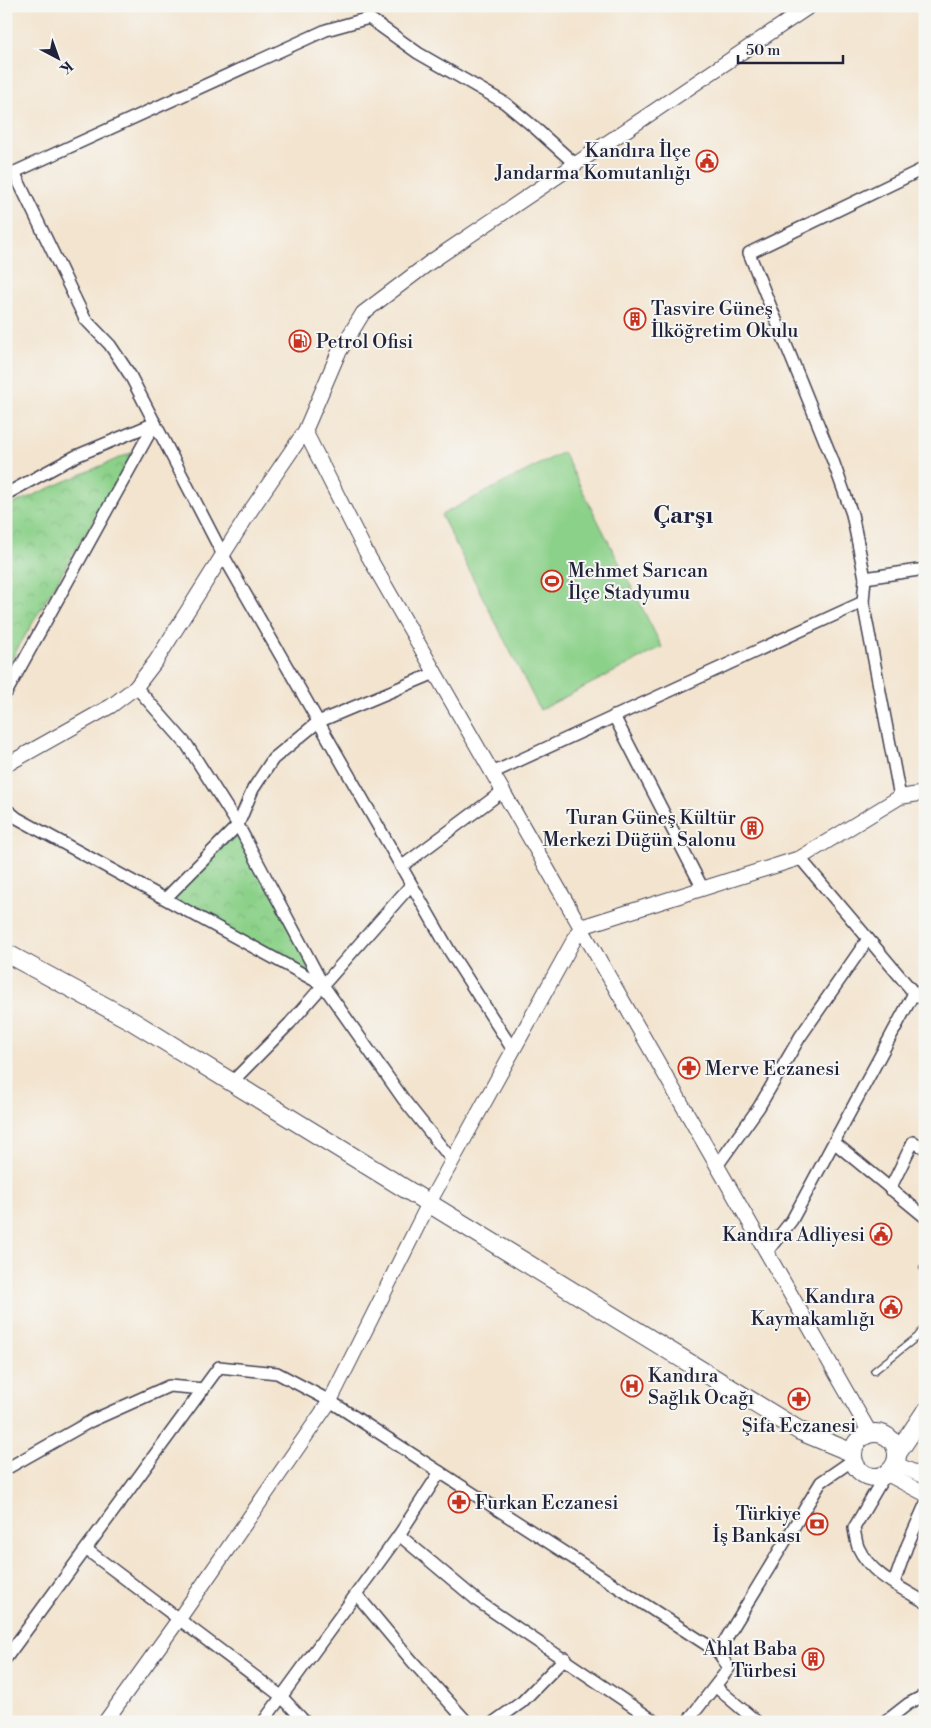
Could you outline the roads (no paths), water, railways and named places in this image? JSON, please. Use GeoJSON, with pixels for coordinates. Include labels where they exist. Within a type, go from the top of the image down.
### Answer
{"type":"FeatureCollection","features":[{"type":"Feature","properties":{"kind":"main road"},"geometry":{"type":"LineString","coordinates":[[6,953],[132,1021],[800,1431],[853,1456]]}},
{"type":"Feature","properties":{"kind":"main road"},"geometry":{"type":"LineString","coordinates":[[891,1467],[896,1447],[892,1440],[886,1436],[878,1433],[870,1434],[862,1437],[856,1444],[853,1456],[860,1472],[872,1477],[891,1467],[925,1412]]}},
{"type":"Feature","properties":{"kind":"street"},"geometry":{"type":"LineString","coordinates":[[6,765],[110,706],[136,687],[156,661],[305,431],[338,354],[363,313],[429,263],[810,6]]}},
{"type":"Feature","properties":{"kind":"street"},"geometry":{"type":"LineString","coordinates":[[513,1050],[449,950],[223,555],[130,375],[110,344],[85,319],[10,174],[326,30],[369,18],[418,53],[505,103],[575,164]]}},
{"type":"Feature","properties":{"kind":"street"},"geometry":{"type":"LineString","coordinates":[[900,797],[863,602],[865,578],[852,514],[749,253],[925,168]]}},
{"type":"Feature","properties":{"kind":"street"},"geometry":{"type":"LineString","coordinates":[[6,494],[76,456],[155,423]]}},
{"type":"Feature","properties":{"kind":"street"},"geometry":{"type":"LineString","coordinates":[[6,693],[10,674],[155,423]]}},
{"type":"Feature","properties":{"kind":"street"},"geometry":{"type":"LineString","coordinates":[[305,431],[366,552],[870,1434]]}},
{"type":"Feature","properties":{"kind":"street"},"geometry":{"type":"LineString","coordinates":[[865,578],[925,569]]}},
{"type":"Feature","properties":{"kind":"street"},"geometry":{"type":"LineString","coordinates":[[492,772],[863,602]]}},
{"type":"Feature","properties":{"kind":"street"},"geometry":{"type":"LineString","coordinates":[[166,898],[238,825],[253,789],[273,759],[318,722],[435,673]]}},
{"type":"Feature","properties":{"kind":"street"},"geometry":{"type":"LineString","coordinates":[[136,687],[187,745],[238,825],[323,985],[404,1100],[452,1160]]}},
{"type":"Feature","properties":{"kind":"street"},"geometry":{"type":"LineString","coordinates":[[614,716],[703,889]]}},
{"type":"Feature","properties":{"kind":"street"},"geometry":{"type":"LineString","coordinates":[[401,867],[503,791]]}},
{"type":"Feature","properties":{"kind":"street"},"geometry":{"type":"LineString","coordinates":[[105,1722],[330,1401],[429,1203],[581,927],[800,858],[900,797],[923,795]]}},
{"type":"Feature","properties":{"kind":"street"},"geometry":{"type":"LineString","coordinates":[[6,808],[17,818],[323,985]]}},
{"type":"Feature","properties":{"kind":"street"},"geometry":{"type":"LineString","coordinates":[[800,858],[914,993],[925,1001]]}},
{"type":"Feature","properties":{"kind":"street"},"geometry":{"type":"LineString","coordinates":[[232,1082],[290,1023],[411,885]]}},
{"type":"Feature","properties":{"kind":"street"},"geometry":{"type":"LineString","coordinates":[[717,1166],[759,1107],[800,1037],[868,939]]}},
{"type":"Feature","properties":{"kind":"street"},"geometry":{"type":"LineString","coordinates":[[766,1252],[792,1220],[914,993]]}},
{"type":"Feature","properties":{"kind":"street"},"geometry":{"type":"LineString","coordinates":[[890,1189],[913,1142],[925,1148]]}},
{"type":"Feature","properties":{"kind":"street"},"geometry":{"type":"LineString","coordinates":[[835,1143],[925,1217]]}},
{"type":"Feature","properties":{"kind":"street"},"geometry":{"type":"LineString","coordinates":[[6,1658],[220,1368],[277,1373],[330,1401],[718,1652],[728,1668],[688,1722]]}},
{"type":"Feature","properties":{"kind":"street"},"geometry":{"type":"LineString","coordinates":[[6,1469],[91,1421],[169,1386],[204,1390]]}},
{"type":"Feature","properties":{"kind":"street"},"geometry":{"type":"LineString","coordinates":[[718,1652],[821,1482],[853,1456]]}},
{"type":"Feature","properties":{"kind":"street"},"geometry":{"type":"LineString","coordinates":[[891,1467],[925,1477]]}},
{"type":"Feature","properties":{"kind":"street"},"geometry":{"type":"LineString","coordinates":[[891,1467],[925,1494]]}},
{"type":"Feature","properties":{"kind":"street"},"geometry":{"type":"LineString","coordinates":[[891,1467],[854,1528],[858,1548],[874,1569],[925,1602]]}},
{"type":"Feature","properties":{"kind":"street"},"geometry":{"type":"LineString","coordinates":[[263,1722],[399,1536],[440,1472]]}},
{"type":"Feature","properties":{"kind":"street"},"geometry":{"type":"LineString","coordinates":[[894,1583],[907,1546],[925,1505]]}},
{"type":"Feature","properties":{"kind":"street"},"geometry":{"type":"LineString","coordinates":[[399,1536],[480,1602],[656,1722]]}},
{"type":"Feature","properties":{"kind":"street"},"geometry":{"type":"LineString","coordinates":[[87,1550],[282,1696],[305,1722]]}},
{"type":"Feature","properties":{"kind":"street"},"geometry":{"type":"LineString","coordinates":[[357,1595],[412,1661],[467,1722]]}},
{"type":"Feature","properties":{"kind":"street"},"geometry":{"type":"LineString","coordinates":[[494,1722],[522,1702],[564,1658]]}},
{"type":"Feature","properties":{"kind":"street"},"geometry":{"type":"LineString","coordinates":[[716,1686],[757,1722]]}},
{"type":"Feature","properties":{"kind":"street"},"geometry":{"type":"LineString","coordinates":[[885,1722],[908,1704],[925,1695]]}},
{"type":"Feature","properties":{"kind":"lane"},"geometry":{"type":"LineString","coordinates":[[874,1371],[917,1336],[925,1326]]}},
{"type":"Feature","properties":{"kind":"place","name":"Kandıra İlçe Jandarma Komutanlığı"},"geometry":{"type":"Point","coordinates":[707,161]}},
{"type":"Feature","properties":{"kind":"place","name":"Tasvire Güneş İlköğretim Okulu"},"geometry":{"type":"Point","coordinates":[635,319]}},
{"type":"Feature","properties":{"kind":"place","name":"Petrol Ofisi"},"geometry":{"type":"Point","coordinates":[300,341]}},
{"type":"Feature","properties":{"kind":"place","name":"Mehmet Sarıcan İlçe Stadyumu"},"geometry":{"type":"Point","coordinates":[552,581]}},
{"type":"Feature","properties":{"kind":"place","name":"Turan Güneş Kültür Merkezi Düğün Salonu"},"geometry":{"type":"Point","coordinates":[752,828]}},
{"type":"Feature","properties":{"kind":"place","name":"Merve Eczanesi"},"geometry":{"type":"Point","coordinates":[689,1068]}},
{"type":"Feature","properties":{"kind":"place","name":"Kandıra Adliyesi"},"geometry":{"type":"Point","coordinates":[881,1234]}},
{"type":"Feature","properties":{"kind":"place","name":"Kandıra Kaymakamlığı"},"geometry":{"type":"Point","coordinates":[891,1307]}},
{"type":"Feature","properties":{"kind":"place","name":"Kandıra Sağlık Ocağı"},"geometry":{"type":"Point","coordinates":[632,1386]}},
{"type":"Feature","properties":{"kind":"place","name":"Şifa Eczanesi"},"geometry":{"type":"Point","coordinates":[799,1399]}},
{"type":"Feature","properties":{"kind":"place","name":"Furkan Eczanesi"},"geometry":{"type":"Point","coordinates":[459,1502]}},
{"type":"Feature","properties":{"kind":"place","name":"Türkiye İş Bankası"},"geometry":{"type":"Point","coordinates":[817,1524]}},
{"type":"Feature","properties":{"kind":"place","name":"Ahlat Baba Türbesi"},"geometry":{"type":"Point","coordinates":[813,1659]}},
{"type":"Feature","properties":{"kind":"district","name":"Çarşı"},"geometry":{"type":"Point","coordinates":[683,515]}}]}
